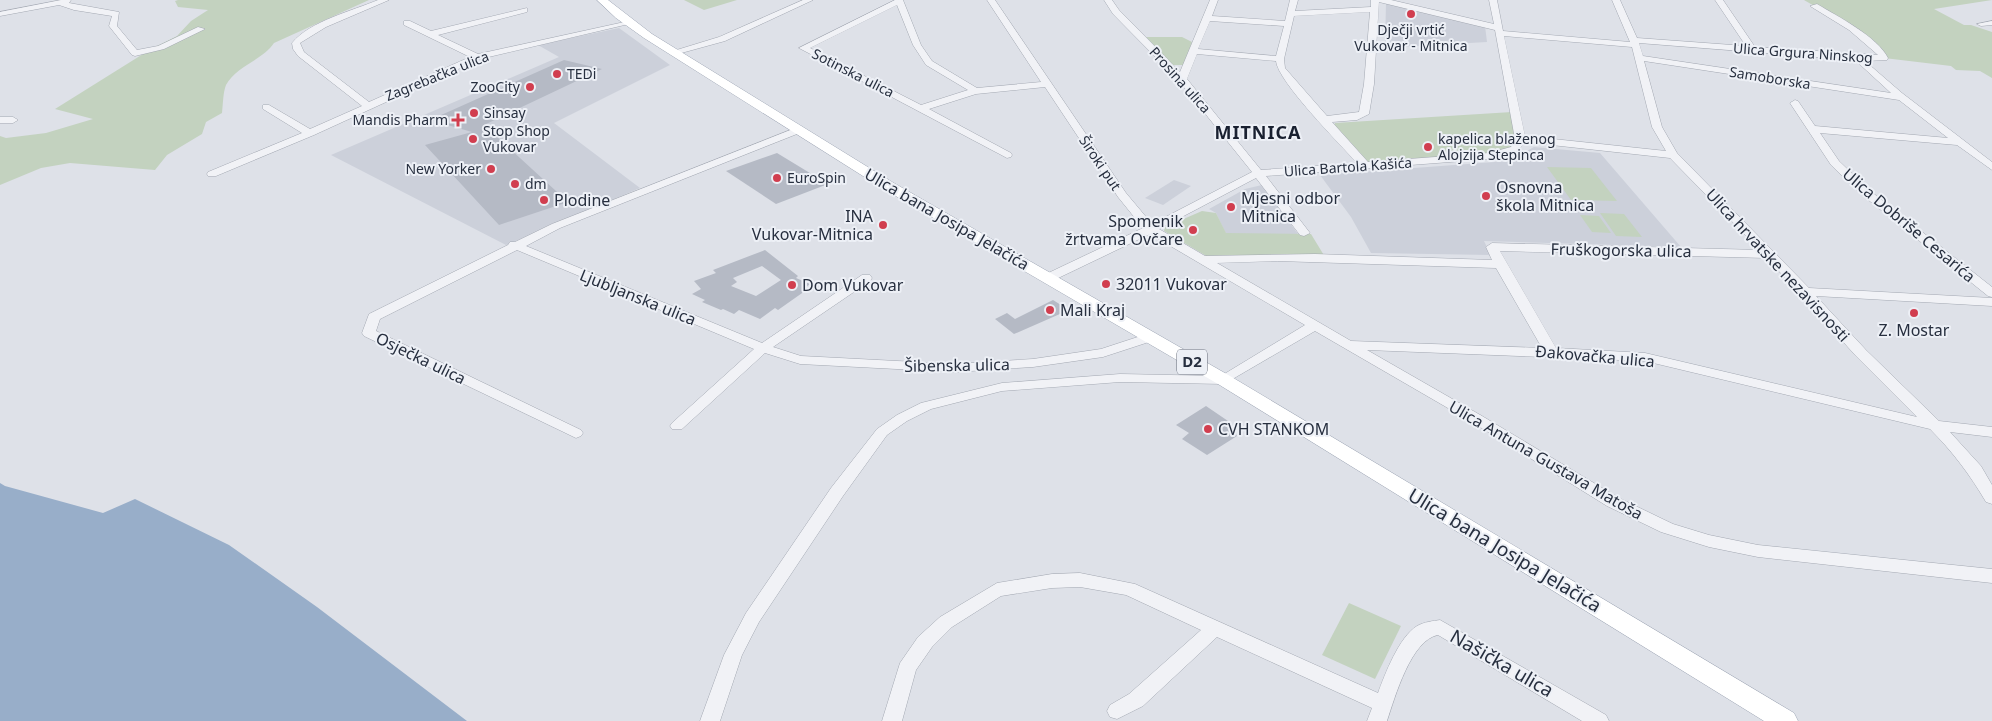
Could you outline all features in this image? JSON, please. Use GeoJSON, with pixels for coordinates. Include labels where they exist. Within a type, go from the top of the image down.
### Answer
{"type":"FeatureCollection","features":[{"type":"Feature","properties":{"kind":"main road","name":"Ulica bana Josipa Jelačića"},"geometry":{"type":"LineString","coordinates":[[602,0],[629,23],[886,185],[1224,380],[1785,721]]}},
{"type":"Feature","properties":{"kind":"street"},"geometry":{"type":"LineString","coordinates":[[0,14],[72,0]]}},
{"type":"Feature","properties":{"kind":"street"},"geometry":{"type":"LineString","coordinates":[[368,106],[301,54],[297,49],[296,43],[304,35],[319,27],[385,0]]}},
{"type":"Feature","properties":{"kind":"street"},"geometry":{"type":"LineString","coordinates":[[674,52],[722,39],[809,0]]}},
{"type":"Feature","properties":{"kind":"street","name":"Široki put"},"geometry":{"type":"LineString","coordinates":[[991,0],[1122,196],[1150,229],[1204,260]]}},
{"type":"Feature","properties":{"kind":"street","name":"Prosina ulica"},"geometry":{"type":"LineString","coordinates":[[1108,0],[1116,12],[1182,79],[1304,233]]}},
{"type":"Feature","properties":{"kind":"street"},"geometry":{"type":"LineString","coordinates":[[1182,79],[1214,0]]}},
{"type":"Feature","properties":{"kind":"street"},"geometry":{"type":"LineString","coordinates":[[1294,0],[1280,59],[1281,68],[1290,81],[1326,119],[1365,166]]}},
{"type":"Feature","properties":{"kind":"street"},"geometry":{"type":"LineString","coordinates":[[1381,0],[1498,30],[1635,43]]}},
{"type":"Feature","properties":{"kind":"street"},"geometry":{"type":"LineString","coordinates":[[1493,0],[1520,139],[1673,155]]}},
{"type":"Feature","properties":{"kind":"street","name":"Ulica hrvatske nezavisnosti"},"geometry":{"type":"LineString","coordinates":[[1616,0],[1640,58],[1657,127],[1673,155],[1770,254],[1848,340],[1961,452],[1975,470],[1992,498]]}},
{"type":"Feature","properties":{"kind":"street"},"geometry":{"type":"LineString","coordinates":[[1719,0],[1753,50]]}},
{"type":"Feature","properties":{"kind":"street","name":"Sotinska ulica"},"geometry":{"type":"LineString","coordinates":[[975,91],[929,63],[917,45],[899,1],[802,48],[1008,155]]}},
{"type":"Feature","properties":{"kind":"street"},"geometry":{"type":"LineString","coordinates":[[61,2],[74,8],[116,14],[113,26],[135,53],[149,52],[161,48],[201,28]]}},
{"type":"Feature","properties":{"kind":"street"},"geometry":{"type":"LineString","coordinates":[[1291,14],[1374,4],[1370,84],[1364,114],[1357,117],[1326,119]]}},
{"type":"Feature","properties":{"kind":"street","name":"Ulica Grgura Ninskog"},"geometry":{"type":"LineString","coordinates":[[1635,43],[1857,58],[1884,58],[1882,54],[1852,28],[1814,6]]}},
{"type":"Feature","properties":{"kind":"street"},"geometry":{"type":"LineString","coordinates":[[430,34],[524,10]]}},
{"type":"Feature","properties":{"kind":"street","name":"Sotinska ulica"},"geometry":{"type":"LineString","coordinates":[[874,14],[893,11],[905,14]]}},
{"type":"Feature","properties":{"kind":"street"},"geometry":{"type":"LineString","coordinates":[[1207,18],[1289,24]]}},
{"type":"Feature","properties":{"kind":"street"},"geometry":{"type":"LineString","coordinates":[[407,23],[477,57]]}},
{"type":"Feature","properties":{"kind":"street","name":"Zagrebačka ulica"},"geometry":{"type":"LineString","coordinates":[[212,174],[310,133],[477,57],[629,23]]}},
{"type":"Feature","properties":{"kind":"street"},"geometry":{"type":"LineString","coordinates":[[1981,24],[1992,23]]}},
{"type":"Feature","properties":{"kind":"street"},"geometry":{"type":"LineString","coordinates":[[1193,51],[1280,59]]}},
{"type":"Feature","properties":{"kind":"street","name":"Samoborska"},"geometry":{"type":"LineString","coordinates":[[1640,58],[1901,97]]}},
{"type":"Feature","properties":{"kind":"street"},"geometry":{"type":"LineString","coordinates":[[1857,58],[1901,97],[1992,168]]}},
{"type":"Feature","properties":{"kind":"street"},"geometry":{"type":"LineString","coordinates":[[920,109],[975,91],[1046,84]]}},
{"type":"Feature","properties":{"kind":"street","name":"Ulica Dobriše Cesarića"},"geometry":{"type":"LineString","coordinates":[[1795,103],[1835,163],[1865,192],[1992,293]]}},
{"type":"Feature","properties":{"kind":"street"},"geometry":{"type":"LineString","coordinates":[[266,107],[310,133]]}},
{"type":"Feature","properties":{"kind":"street"},"geometry":{"type":"LineString","coordinates":[[0,120],[12,120]]}},
{"type":"Feature","properties":{"kind":"street"},"geometry":{"type":"LineString","coordinates":[[1812,129],[1959,142]]}},
{"type":"Feature","properties":{"kind":"street"},"geometry":{"type":"LineString","coordinates":[[514,246],[556,226],[798,130]]}},
{"type":"Feature","properties":{"kind":"street","name":"Ulica Bartola Kašića"},"geometry":{"type":"LineString","coordinates":[[1258,173],[1501,154],[1515,149],[1520,144],[1520,139]]}},
{"type":"Feature","properties":{"kind":"street"},"geometry":{"type":"LineString","coordinates":[[1048,278],[1150,229],[1258,173]]}},
{"type":"Feature","properties":{"kind":"street","name":"Ljubljanska ulica"},"geometry":{"type":"LineString","coordinates":[[514,246],[763,348]]}},
{"type":"Feature","properties":{"kind":"street","name":"Osječka ulica"},"geometry":{"type":"LineString","coordinates":[[514,246],[374,317],[369,333],[576,434]]}},
{"type":"Feature","properties":{"kind":"street","name":"Fruškogorska ulica"},"geometry":{"type":"LineString","coordinates":[[1551,352],[1492,247],[1770,254]]}},
{"type":"Feature","properties":{"kind":"street"},"geometry":{"type":"LineString","coordinates":[[1204,260],[1230,258],[1330,259],[1500,264]]}},
{"type":"Feature","properties":{"kind":"street","name":"Đakovačka ulica"},"geometry":{"type":"LineString","coordinates":[[1204,260],[1348,345],[1645,357],[1933,425],[1992,432]]}},
{"type":"Feature","properties":{"kind":"street"},"geometry":{"type":"LineString","coordinates":[[677,426],[763,348],[866,278]]}},
{"type":"Feature","properties":{"kind":"street"},"geometry":{"type":"LineString","coordinates":[[1804,292],[1992,302]]}},
{"type":"Feature","properties":{"kind":"street"},"geometry":{"type":"LineString","coordinates":[[710,721],[732,655],[752,618],[837,492],[876,439],[882,432],[902,418],[926,406],[1002,387],[1120,378],[1224,380],[1315,326]]}},
{"type":"Feature","properties":{"kind":"street","name":"Šibenska ulica"},"geometry":{"type":"LineString","coordinates":[[763,348],[800,360],[955,368],[1033,362],[1103,353],[1150,338]]}},
{"type":"Feature","properties":{"kind":"street","name":"Ulica Antuna Gustava Matoša"},"geometry":{"type":"LineString","coordinates":[[1348,345],[1477,419],[1613,502],[1667,528],[1709,542],[1758,551],[1992,576]]}},
{"type":"Feature","properties":{"kind":"street"},"geometry":{"type":"LineString","coordinates":[[892,721],[908,668],[925,642],[946,622],[997,590],[1052,581],[1080,580],[1129,589],[1215,628],[1380,713]]}},
{"type":"Feature","properties":{"kind":"street","name":"Našička ulica"},"geometry":{"type":"LineString","coordinates":[[1380,713],[1405,654],[1414,640],[1424,631],[1440,627],[1599,721]]}},
{"type":"Feature","properties":{"kind":"street"},"geometry":{"type":"LineString","coordinates":[[1117,711],[1136,700],[1215,628]]}},
{"type":"Feature","properties":{"kind":"shaded area","name":"Dječji vrtić Vukovar - Mitnica"},"geometry":{"type":"Polygon","coordinates":[[[1386,3],[1485,26],[1487,42],[1381,48],[1385,45],[1386,3]]]}},
{"type":"Feature","properties":{"kind":"shaded area"},"geometry":{"type":"Polygon","coordinates":[[[619,28],[670,65],[554,123],[640,188],[506,245],[331,155],[559,57],[538,45],[619,28]]]}},
{"type":"Feature","properties":{"kind":"shaded area","name":"Osnovna škola Mitnica"},"geometry":{"type":"Polygon","coordinates":[[[1534,147],[1600,153],[1681,247],[1484,241],[1491,255],[1371,253],[1351,217],[1320,175],[1508,161],[1534,147]]]}},
{"type":"Feature","properties":{"kind":"shaded area"},"geometry":{"type":"Polygon","coordinates":[[[1174,180],[1191,186],[1163,205],[1145,198],[1174,180]]]}},
{"type":"Feature","properties":{"kind":"shaded area"},"geometry":{"type":"Polygon","coordinates":[[[1262,185],[1298,234],[1226,234],[1216,213],[1209,209],[1245,189],[1262,185]]]}},
{"type":"Feature","properties":{"kind":"green space"},"geometry":{"type":"Polygon","coordinates":[[[369,0],[274,43],[263,54],[236,73],[226,85],[222,113],[206,122],[202,134],[167,155],[155,170],[70,163],[41,168],[0,185],[0,136],[6,138],[46,133],[93,119],[55,109],[151,49],[177,36],[191,21],[208,10],[178,7],[175,1],[369,0]]]}},
{"type":"Feature","properties":{"kind":"green space"},"geometry":{"type":"Polygon","coordinates":[[[684,0],[737,0],[704,10],[684,0]]]}},
{"type":"Feature","properties":{"kind":"green space"},"geometry":{"type":"Polygon","coordinates":[[[1804,0],[1992,0],[1934,9],[1964,25],[1971,25],[1992,32],[1992,78],[1980,71],[1956,70],[1951,66],[1884,58],[1852,28],[1804,0]]]}},
{"type":"Feature","properties":{"kind":"green space"},"geometry":{"type":"Polygon","coordinates":[[[1146,37],[1182,37],[1192,42],[1184,65],[1173,65],[1146,37]]]}},
{"type":"Feature","properties":{"kind":"green space"},"geometry":{"type":"Polygon","coordinates":[[[1512,112],[1516,142],[1511,148],[1498,153],[1369,163],[1334,125],[1335,123],[1512,112]]]}},
{"type":"Feature","properties":{"kind":"green space"},"geometry":{"type":"Polygon","coordinates":[[[1547,167],[1591,168],[1617,201],[1571,200],[1547,167]]]}},
{"type":"Feature","properties":{"kind":"green space"},"geometry":{"type":"Polygon","coordinates":[[[1202,211],[1216,213],[1226,233],[1311,234],[1325,257],[1208,257],[1164,231],[1165,227],[1202,211]]]}},
{"type":"Feature","properties":{"kind":"green space"},"geometry":{"type":"Polygon","coordinates":[[[1600,213],[1624,214],[1642,237],[1616,236],[1600,213]]]}},
{"type":"Feature","properties":{"kind":"green space"},"geometry":{"type":"Polygon","coordinates":[[[1580,215],[1599,216],[1611,233],[1592,232],[1580,215]]]}},
{"type":"Feature","properties":{"kind":"green space"},"geometry":{"type":"Polygon","coordinates":[[[1349,603],[1401,626],[1375,679],[1322,655],[1349,603]]]}},
{"type":"Feature","properties":{"kind":"water"},"geometry":{"type":"Polygon","coordinates":[[[0,483],[103,513],[135,499],[229,545],[317,607],[467,721],[0,721],[0,483]]]}},
{"type":"Feature","properties":{"kind":"building","name":"Stop Shop Vukovar"},"geometry":{"type":"Polygon","coordinates":[[[564,60],[602,69],[484,125],[568,202],[499,225],[425,145],[472,132],[430,120],[564,60]]]}},
{"type":"Feature","properties":{"kind":"building","name":"EuroSpin"},"geometry":{"type":"Polygon","coordinates":[[[777,153],[828,184],[776,204],[726,171],[777,153]]]}},
{"type":"Feature","properties":{"kind":"building","name":"Dom Vukovar"},"geometry":{"type":"Polygon","coordinates":[[[765,250],[798,276],[796,278],[810,284],[802,290],[805,291],[778,310],[775,308],[760,319],[739,310],[734,314],[723,309],[721,310],[702,302],[705,300],[692,294],[701,289],[694,281],[716,273],[713,270],[765,250]],[[762,266],[733,278],[737,282],[731,286],[756,296],[781,280],[762,266]]]}},
{"type":"Feature","properties":{"kind":"building"},"geometry":{"type":"Polygon","coordinates":[[[1053,300],[1069,310],[1014,334],[995,319],[1007,313],[1015,319],[1053,300]]]}},
{"type":"Feature","properties":{"kind":"building","name":"CVH STANKOM"},"geometry":{"type":"Polygon","coordinates":[[[1206,406],[1228,421],[1237,436],[1207,455],[1182,439],[1189,433],[1176,425],[1206,406]]]}},
{"type":"Feature","properties":{"kind":"place","name":"Dječji vrtić Vukovar - Mitnica"},"geometry":{"type":"Point","coordinates":[1411,14]}},
{"type":"Feature","properties":{"kind":"place","name":"TEDi"},"geometry":{"type":"Point","coordinates":[557,74]}},
{"type":"Feature","properties":{"kind":"place","name":"ZooCity"},"geometry":{"type":"Point","coordinates":[530,87]}},
{"type":"Feature","properties":{"kind":"place","name":"Sinsay"},"geometry":{"type":"Point","coordinates":[474,113]}},
{"type":"Feature","properties":{"kind":"place","name":"Mandis Pharm"},"geometry":{"type":"Point","coordinates":[458,120]}},
{"type":"Feature","properties":{"kind":"place","name":"Stop Shop Vukovar"},"geometry":{"type":"Point","coordinates":[473,139]}},
{"type":"Feature","properties":{"kind":"place","name":"kapelica blaženog Alojzija Stepinca"},"geometry":{"type":"Point","coordinates":[1428,147]}},
{"type":"Feature","properties":{"kind":"place","name":"New Yorker"},"geometry":{"type":"Point","coordinates":[491,169]}},
{"type":"Feature","properties":{"kind":"place","name":"EuroSpin"},"geometry":{"type":"Point","coordinates":[777,178]}},
{"type":"Feature","properties":{"kind":"place","name":"dm"},"geometry":{"type":"Point","coordinates":[515,184]}},
{"type":"Feature","properties":{"kind":"place","name":"Osnovna škola Mitnica"},"geometry":{"type":"Point","coordinates":[1486,196]}},
{"type":"Feature","properties":{"kind":"place","name":"Plodine"},"geometry":{"type":"Point","coordinates":[544,200]}},
{"type":"Feature","properties":{"kind":"place","name":"Mjesni odbor Mitnica"},"geometry":{"type":"Point","coordinates":[1231,207]}},
{"type":"Feature","properties":{"kind":"place","name":"INA Vukovar-Mitnica"},"geometry":{"type":"Point","coordinates":[883,225]}},
{"type":"Feature","properties":{"kind":"place","name":"Spomenik žrtvama Ovčare"},"geometry":{"type":"Point","coordinates":[1193,230]}},
{"type":"Feature","properties":{"kind":"place","name":"32011 Vukovar"},"geometry":{"type":"Point","coordinates":[1106,284]}},
{"type":"Feature","properties":{"kind":"place","name":"Dom Vukovar"},"geometry":{"type":"Point","coordinates":[792,285]}},
{"type":"Feature","properties":{"kind":"place","name":"Mali Kraj"},"geometry":{"type":"Point","coordinates":[1050,310]}},
{"type":"Feature","properties":{"kind":"place","name":"Z. Mostar"},"geometry":{"type":"Point","coordinates":[1914,313]}},
{"type":"Feature","properties":{"kind":"place","name":"CVH STANKOM"},"geometry":{"type":"Point","coordinates":[1208,429]}},
{"type":"Feature","properties":{"kind":"district","name":"MITNICA"},"geometry":{"type":"Point","coordinates":[1258,133]}}]}
